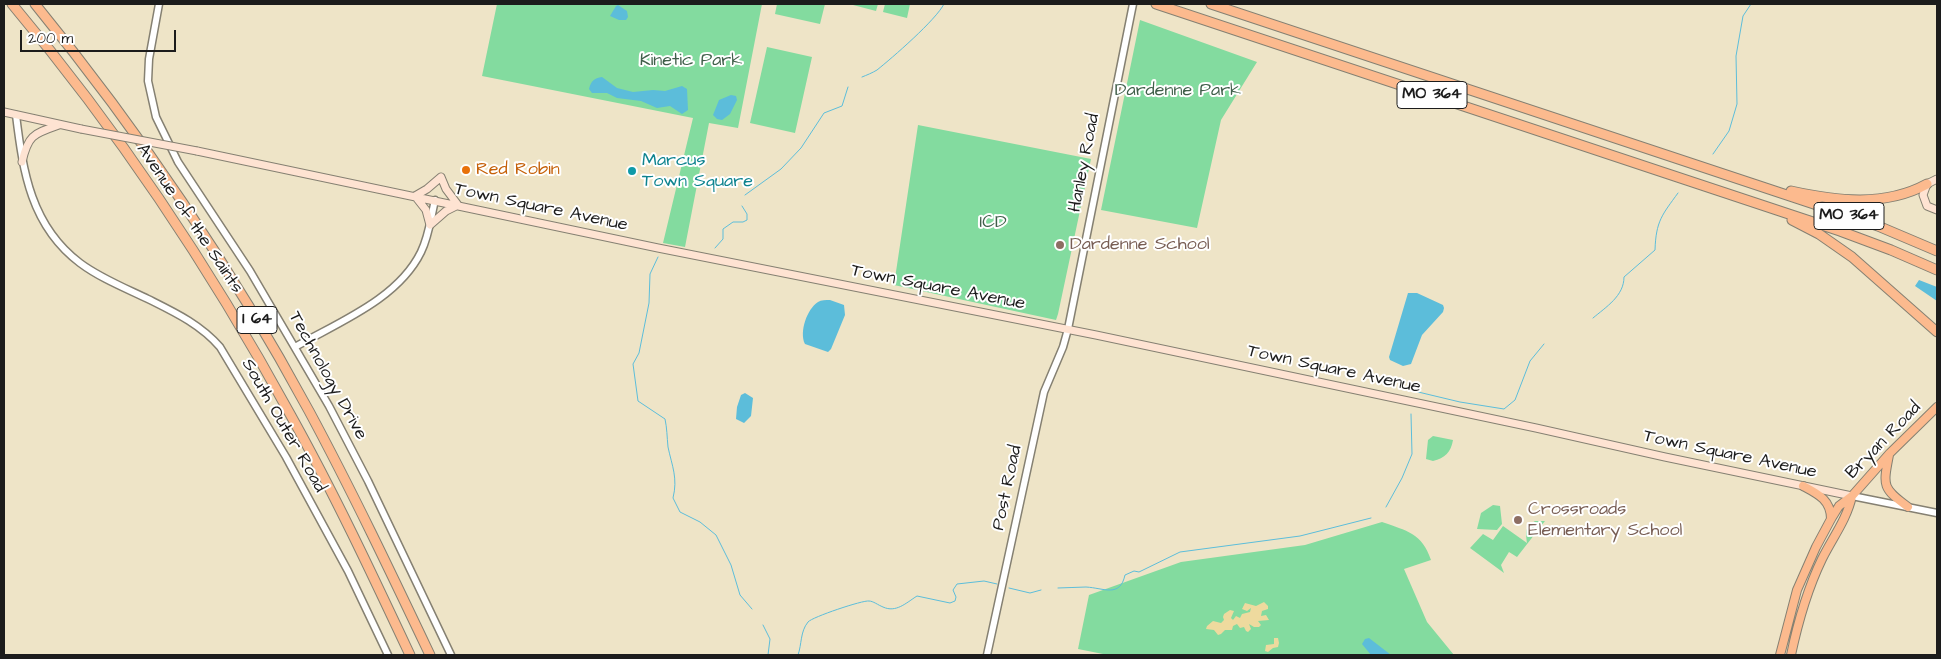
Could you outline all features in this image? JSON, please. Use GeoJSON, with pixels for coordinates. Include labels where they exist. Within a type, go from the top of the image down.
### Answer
{"type":"FeatureCollection","features":[{"type":"Feature","properties":{"kind":"highway","name":"Avenue of the Saints"},"geometry":{"type":"LineString","coordinates":[[12,4],[121,146],[176,225],[232,313],[282,398],[322,473],[410,655]]}},
{"type":"Feature","properties":{"kind":"highway","name":"MO 364"},"geometry":{"type":"LineString","coordinates":[[1156,4],[1874,243],[1937,270]]}},
{"type":"Feature","properties":{"kind":"highway","name":"MO 364"},"geometry":{"type":"LineString","coordinates":[[1211,4],[1869,223],[1937,251]]}},
{"type":"Feature","properties":{"kind":"highway","name":"Avenue of the Saints"},"geometry":{"type":"LineString","coordinates":[[37,6],[154,161],[248,305],[336,462],[430,655]]}},
{"type":"Feature","properties":{"kind":"highway"},"geometry":{"type":"LineString","coordinates":[[1758,186],[1814,196],[1853,200],[1898,196],[1927,184]]}},
{"type":"Feature","properties":{"kind":"highway"},"geometry":{"type":"LineString","coordinates":[[1770,208],[1819,234],[1840,248],[1937,332]]}},
{"type":"Feature","properties":{"kind":"main road","name":"Town Square Avenue"},"geometry":{"type":"LineString","coordinates":[[4,112],[435,200],[658,248],[1068,329],[1852,496]]}},
{"type":"Feature","properties":{"kind":"main road"},"geometry":{"type":"LineString","coordinates":[[22,162],[25,146],[30,138],[44,130],[61,125]]}},
{"type":"Feature","properties":{"kind":"main road"},"geometry":{"type":"LineString","coordinates":[[441,177],[446,189],[458,205],[446,211],[430,225],[426,210],[415,196],[441,177]]}},
{"type":"Feature","properties":{"kind":"main road"},"geometry":{"type":"LineString","coordinates":[[1937,179],[1927,184],[1923,192],[1924,202],[1929,207],[1937,210]]}},
{"type":"Feature","properties":{"kind":"main road","name":"Bryan Road"},"geometry":{"type":"LineString","coordinates":[[1780,655],[1788,620],[1801,580],[1816,547],[1839,506],[1852,496],[1890,453],[1937,407]]}},
{"type":"Feature","properties":{"kind":"main road"},"geometry":{"type":"LineString","coordinates":[[1890,453],[1886,472],[1886,487],[1894,497],[1908,507]]}},
{"type":"Feature","properties":{"kind":"main road"},"geometry":{"type":"LineString","coordinates":[[1803,486],[1827,502],[1830,507],[1831,519]]}},
{"type":"Feature","properties":{"kind":"main road"},"geometry":{"type":"LineString","coordinates":[[1791,655],[1799,620],[1812,583],[1826,550],[1849,512],[1852,496]]}},
{"type":"Feature","properties":{"kind":"street","name":"Technology Drive"},"geometry":{"type":"LineString","coordinates":[[159,4],[149,59],[148,81],[156,117],[178,162],[250,271],[329,406],[368,481],[451,655]]}},
{"type":"Feature","properties":{"kind":"street","name":"Hanley Road"},"geometry":{"type":"LineString","coordinates":[[1068,329],[1133,4]]}},
{"type":"Feature","properties":{"kind":"street","name":"South Outer Road"},"geometry":{"type":"LineString","coordinates":[[16,115],[22,162],[28,187],[39,215],[56,240],[80,263],[101,276],[187,319],[212,338],[220,347],[286,457],[348,571],[388,655]]}},
{"type":"Feature","properties":{"kind":"street"},"geometry":{"type":"LineString","coordinates":[[295,346],[371,304],[400,282],[415,263],[422,250],[435,200]]}},
{"type":"Feature","properties":{"kind":"street","name":"Post Road"},"geometry":{"type":"LineString","coordinates":[[988,655],[1044,392],[1063,347],[1068,329]]}},
{"type":"Feature","properties":{"kind":"street"},"geometry":{"type":"LineString","coordinates":[[1852,496],[1937,513]]}},
{"type":"Feature","properties":{"kind":"green space","name":"Kinetic Park"},"geometry":{"type":"Polygon","coordinates":[[[497,4],[762,4],[738,128],[709,123],[685,247],[663,243],[693,118],[482,76],[497,4]]]}},
{"type":"Feature","properties":{"kind":"green space"},"geometry":{"type":"Polygon","coordinates":[[[777,4],[825,4],[820,24],[775,14],[777,4]]]}},
{"type":"Feature","properties":{"kind":"green space"},"geometry":{"type":"Polygon","coordinates":[[[853,4],[878,4],[876,11],[853,4]]]}},
{"type":"Feature","properties":{"kind":"green space"},"geometry":{"type":"Polygon","coordinates":[[[885,4],[910,4],[907,18],[883,12],[885,4]]]}},
{"type":"Feature","properties":{"kind":"green space","name":"Dardenne Park"},"geometry":{"type":"Polygon","coordinates":[[[1140,20],[1257,62],[1221,120],[1197,228],[1101,210],[1140,20]]]}},
{"type":"Feature","properties":{"kind":"green space"},"geometry":{"type":"Polygon","coordinates":[[[767,47],[812,57],[795,133],[750,123],[767,47]]]}},
{"type":"Feature","properties":{"kind":"green space","name":"ICD"},"geometry":{"type":"Polygon","coordinates":[[[918,125],[1091,159],[1056,320],[894,285],[918,125]]]}},
{"type":"Feature","properties":{"kind":"green space"},"geometry":{"type":"Polygon","coordinates":[[[1433,436],[1453,440],[1447,454],[1433,461],[1426,459],[1428,440],[1433,436]]]}},
{"type":"Feature","properties":{"kind":"green space"},"geometry":{"type":"Polygon","coordinates":[[[1493,505],[1500,506],[1502,524],[1497,530],[1477,529],[1481,513],[1493,505]]]}},
{"type":"Feature","properties":{"kind":"green space"},"geometry":{"type":"Polygon","coordinates":[[[1535,521],[1545,521],[1517,557],[1509,552],[1501,565],[1504,573],[1470,548],[1483,534],[1493,540],[1503,526],[1527,543],[1527,528],[1535,521]]]}},
{"type":"Feature","properties":{"kind":"green space"},"geometry":{"type":"Polygon","coordinates":[[[1382,522],[1412,534],[1418,538],[1427,551],[1431,560],[1404,569],[1427,622],[1454,655],[1108,655],[1078,649],[1089,595],[1181,562],[1305,545],[1382,522]]]}},
{"type":"Feature","properties":{"kind":"sand"},"geometry":{"type":"Polygon","coordinates":[[[1264,602],[1268,609],[1262,611],[1261,616],[1266,615],[1269,620],[1258,621],[1261,625],[1259,627],[1249,624],[1251,629],[1248,632],[1244,627],[1240,628],[1237,624],[1233,626],[1232,630],[1225,630],[1218,635],[1214,630],[1206,629],[1213,621],[1221,623],[1224,620],[1224,614],[1230,610],[1234,611],[1231,618],[1233,620],[1236,616],[1240,618],[1242,614],[1250,612],[1251,608],[1247,611],[1242,609],[1245,603],[1256,606],[1264,602]]]}},
{"type":"Feature","properties":{"kind":"sand"},"geometry":{"type":"Polygon","coordinates":[[[1274,638],[1278,638],[1278,647],[1268,652],[1265,651],[1266,645],[1274,644],[1274,638]]]}},
{"type":"Feature","properties":{"kind":"water"},"geometry":{"type":"Polygon","coordinates":[[[618,5],[627,11],[628,17],[626,20],[619,20],[610,16],[618,5]]]}},
{"type":"Feature","properties":{"kind":"water"},"geometry":{"type":"Polygon","coordinates":[[[602,77],[617,88],[633,92],[665,91],[682,86],[687,89],[688,110],[682,114],[670,106],[657,108],[641,101],[617,98],[607,93],[592,93],[589,89],[592,82],[602,77]]]}},
{"type":"Feature","properties":{"kind":"water"},"geometry":{"type":"Polygon","coordinates":[[[731,95],[736,96],[737,100],[730,114],[722,120],[717,119],[713,115],[719,100],[731,95]]]}},
{"type":"Feature","properties":{"kind":"water"},"geometry":{"type":"Polygon","coordinates":[[[1919,280],[1937,287],[1937,301],[1915,286],[1919,280]]]}},
{"type":"Feature","properties":{"kind":"water"},"geometry":{"type":"Polygon","coordinates":[[[1408,293],[1417,293],[1443,305],[1444,308],[1443,312],[1422,335],[1411,364],[1403,366],[1390,360],[1389,357],[1408,293]]]}},
{"type":"Feature","properties":{"kind":"water"},"geometry":{"type":"Polygon","coordinates":[[[830,300],[844,305],[845,315],[828,352],[805,344],[803,333],[807,315],[814,305],[821,301],[830,300]]]}},
{"type":"Feature","properties":{"kind":"water"},"geometry":{"type":"Polygon","coordinates":[[[745,393],[753,398],[751,416],[744,423],[736,419],[741,395],[745,393]]]}},
{"type":"Feature","properties":{"kind":"water"},"geometry":{"type":"Polygon","coordinates":[[[1369,638],[1391,655],[1371,655],[1362,644],[1365,639],[1369,638]]]}},
{"type":"Feature","properties":{"kind":"waterway"},"geometry":{"type":"LineString","coordinates":[[862,77],[877,70],[903,48],[923,29],[944,4]]}},
{"type":"Feature","properties":{"kind":"waterway"},"geometry":{"type":"LineString","coordinates":[[1713,154],[1729,131],[1737,104],[1736,56],[1743,16],[1751,4]]}},
{"type":"Feature","properties":{"kind":"waterway"},"geometry":{"type":"LineString","coordinates":[[745,195],[781,169],[801,148],[824,113],[842,106],[848,87]]}},
{"type":"Feature","properties":{"kind":"waterway"},"geometry":{"type":"LineString","coordinates":[[1593,318],[1618,295],[1624,277],[1655,250],[1658,225],[1678,193]]}},
{"type":"Feature","properties":{"kind":"waterway"},"geometry":{"type":"LineString","coordinates":[[715,248],[723,239],[723,229],[733,222],[747,220],[747,214],[742,206]]}},
{"type":"Feature","properties":{"kind":"waterway"},"geometry":{"type":"LineString","coordinates":[[658,257],[650,274],[649,303],[639,353],[633,364],[638,401],[665,419],[668,447],[675,478],[673,498],[680,512],[700,522],[716,535],[731,565],[740,595],[752,609]]}},
{"type":"Feature","properties":{"kind":"waterway"},"geometry":{"type":"LineString","coordinates":[[1411,384],[1414,391],[1460,402],[1504,409],[1515,400],[1530,361],[1544,344]]}},
{"type":"Feature","properties":{"kind":"waterway"},"geometry":{"type":"LineString","coordinates":[[1386,507],[1402,478],[1412,454],[1411,414]]}},
{"type":"Feature","properties":{"kind":"waterway"},"geometry":{"type":"LineString","coordinates":[[1058,588],[1115,589],[1123,582],[1125,575],[1134,571],[1139,572],[1180,552],[1300,536],[1371,518]]}},
{"type":"Feature","properties":{"kind":"waterway"},"geometry":{"type":"LineString","coordinates":[[798,655],[805,626],[808,622],[827,613],[869,601],[892,609],[905,604],[917,596],[950,603],[955,601],[956,597],[953,590],[957,584],[984,581],[997,584]]}},
{"type":"Feature","properties":{"kind":"waterway"},"geometry":{"type":"LineString","coordinates":[[1009,588],[1030,593],[1041,590]]}},
{"type":"Feature","properties":{"kind":"waterway"},"geometry":{"type":"LineString","coordinates":[[763,625],[770,639],[768,655]]}},
{"type":"Feature","properties":{"kind":"place","name":"Red Robin"},"geometry":{"type":"Point","coordinates":[466,170]}},
{"type":"Feature","properties":{"kind":"place","name":"Marcus Town Square"},"geometry":{"type":"Point","coordinates":[632,171]}},
{"type":"Feature","properties":{"kind":"place","name":"Dardenne School"},"geometry":{"type":"Point","coordinates":[1060,245]}},
{"type":"Feature","properties":{"kind":"place","name":"Crossroads Elementary School"},"geometry":{"type":"Point","coordinates":[1518,520]}}]}
